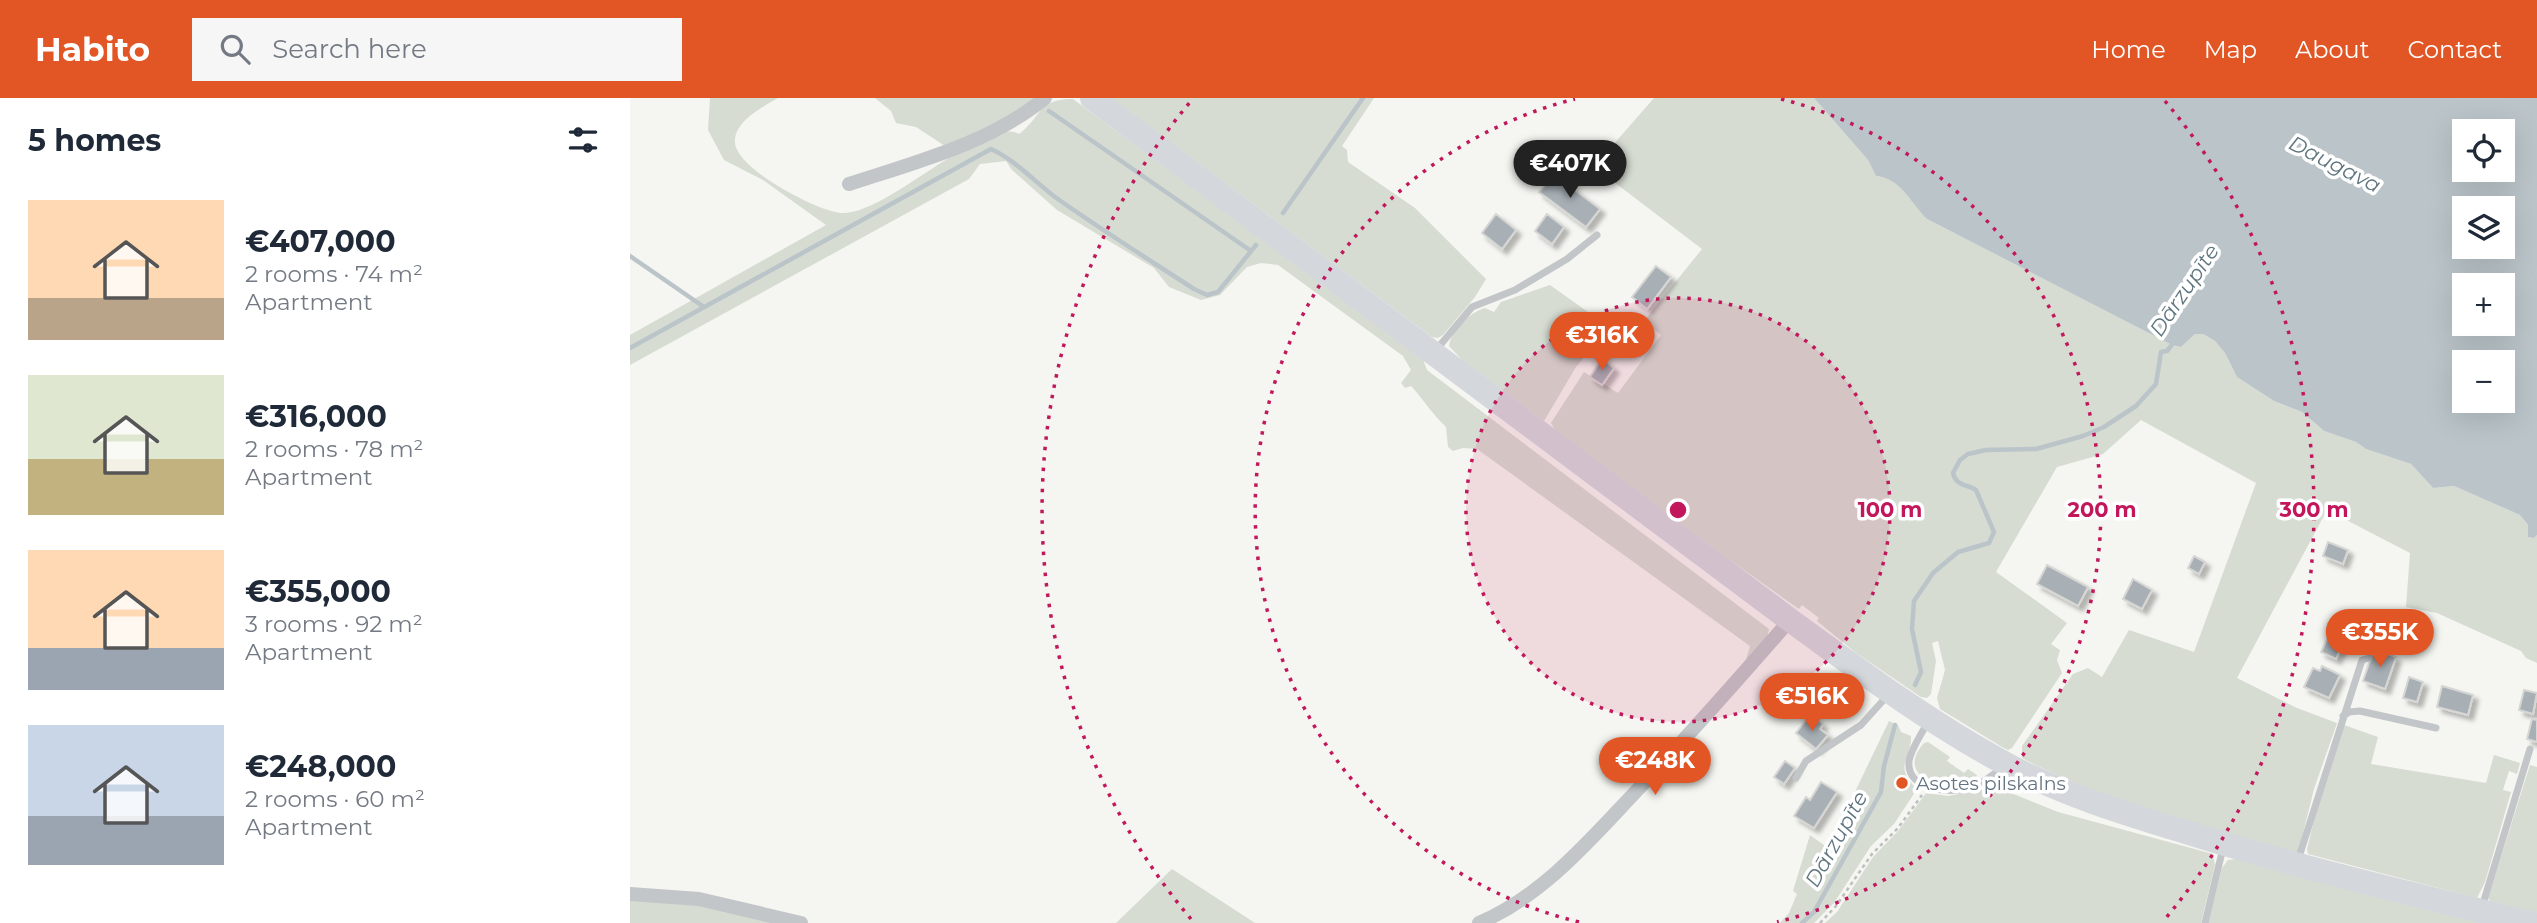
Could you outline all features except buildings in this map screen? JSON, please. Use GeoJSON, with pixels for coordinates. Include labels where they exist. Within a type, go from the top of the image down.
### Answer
{"type":"FeatureCollection","features":[{"type":"Feature","properties":{"kind":"highway"},"geometry":{"type":"LineString","coordinates":[[1092,98],[1790,620],[1890,692],[2007,764],[2089,800],[2224,844],[2531,923]]}},
{"type":"Feature","properties":{"kind":"street"},"geometry":{"type":"LineString","coordinates":[[849,184],[939,155],[1013,121],[1045,98]]}},
{"type":"Feature","properties":{"kind":"street"},"geometry":{"type":"LineString","coordinates":[[1479,923],[1533,892],[1582,848],[1688,737],[1790,620]]}},
{"type":"Feature","properties":{"kind":"street"},"geometry":{"type":"LineString","coordinates":[[630,894],[699,899],[801,923]]}},
{"type":"Feature","properties":{"kind":"lane"},"geometry":{"type":"LineString","coordinates":[[1433,354],[1472,307],[1515,290],[1567,259],[1597,236]]}},
{"type":"Feature","properties":{"kind":"lane"},"geometry":{"type":"LineString","coordinates":[[2297,864],[2362,660],[2369,658]]}},
{"type":"Feature","properties":{"kind":"lane"},"geometry":{"type":"LineString","coordinates":[[1796,778],[1806,761],[1861,725],[1890,692]]}},
{"type":"Feature","properties":{"kind":"lane"},"geometry":{"type":"LineString","coordinates":[[2343,716],[2360,711],[2436,729]]}},
{"type":"Feature","properties":{"kind":"lane"},"geometry":{"type":"LineString","coordinates":[[1930,718],[1909,765],[1913,777],[1928,787],[1949,791],[1968,789],[1983,782],[2007,764]]}},
{"type":"Feature","properties":{"kind":"lane"},"geometry":{"type":"LineString","coordinates":[[2481,911],[2530,749]]}},
{"type":"Feature","properties":{"kind":"lane"},"geometry":{"type":"LineString","coordinates":[[2205,923],[2224,844]]}},
{"type":"Feature","properties":{"kind":"path"},"geometry":{"type":"LineString","coordinates":[[1820,923],[1836,906],[1872,854],[1898,828],[1928,787]]}},
{"type":"Feature","properties":{"kind":"shaded area"},"geometry":{"type":"Polygon","coordinates":[[[710,98],[778,98],[744,121],[736,134],[735,142],[739,152],[748,164],[779,187],[815,205],[842,213],[861,209],[884,199],[983,139],[1003,132],[1019,134],[1046,106],[1053,102],[1073,99],[1422,357],[1427,370],[1769,629],[1767,638],[1746,660],[1750,646],[1477,449],[1463,448],[1453,451],[1448,447],[1446,427],[1411,386],[1405,388],[1401,383],[1411,370],[1403,356],[1278,265],[1261,263],[1247,267],[1220,295],[1201,300],[1169,287],[1154,268],[1057,210],[1012,170],[1006,161],[980,164],[969,179],[630,365],[630,335],[826,225],[763,180],[724,160],[708,130],[710,98]]]}},
{"type":"Feature","properties":{"kind":"shaded area"},"geometry":{"type":"Polygon","coordinates":[[[875,98],[1036,98],[1010,117],[945,146],[916,127],[896,123],[891,111],[875,98]]]}},
{"type":"Feature","properties":{"kind":"shaded area"},"geometry":{"type":"Polygon","coordinates":[[[1111,98],[1374,98],[1342,146],[1347,150],[1348,162],[1415,208],[1486,279],[1475,297],[1443,335],[1432,337],[1111,98]]]}},
{"type":"Feature","properties":{"kind":"shaded area"},"geometry":{"type":"Polygon","coordinates":[[[1654,98],[1814,98],[1868,160],[1876,176],[1899,187],[1927,219],[2172,345],[2181,347],[2195,334],[2203,334],[2215,341],[2225,353],[2237,377],[2274,401],[2302,412],[2324,431],[2411,464],[2433,488],[2454,486],[2520,515],[2528,525],[2529,537],[2534,538],[2537,535],[2537,663],[2526,658],[2521,651],[2437,613],[2406,607],[2410,553],[2327,510],[2237,678],[2297,708],[2337,723],[2314,789],[2298,853],[2121,801],[2022,758],[2022,746],[2073,674],[2088,668],[2102,677],[2129,630],[2194,652],[2256,483],[2141,420],[2103,454],[2057,467],[1996,572],[2067,623],[2051,644],[2060,650],[2057,660],[2062,673],[2012,748],[2008,750],[2002,747],[1940,709],[1937,698],[1945,670],[1938,641],[1932,643],[1936,661],[1931,694],[1927,698],[1921,697],[1856,653],[1802,605],[1799,609],[1727,558],[1555,430],[1551,423],[1584,372],[1618,393],[1661,335],[1644,321],[1702,249],[1568,147],[1606,153],[1654,98]]]}},
{"type":"Feature","properties":{"kind":"shaded area"},"geometry":{"type":"Polygon","coordinates":[[[1550,285],[1609,327],[1576,367],[1544,421],[1463,361],[1449,346],[1457,328],[1473,314],[1485,308],[1494,312],[1501,302],[1550,285]]]}},
{"type":"Feature","properties":{"kind":"shaded area"},"geometry":{"type":"Polygon","coordinates":[[[1889,721],[1898,725],[1901,732],[1911,736],[1904,768],[1917,789],[1894,824],[1871,846],[1834,903],[1814,923],[1780,923],[1789,913],[1797,894],[1793,891],[1810,835],[1828,848],[1889,721]]]}},
{"type":"Feature","properties":{"kind":"shaded area"},"geometry":{"type":"Polygon","coordinates":[[[2344,725],[2378,737],[2371,764],[2486,783],[2494,755],[2520,763],[2517,774],[2509,771],[2503,790],[2511,792],[2485,882],[2477,898],[2308,854],[2322,788],[2344,725]]]}},
{"type":"Feature","properties":{"kind":"shaded area"},"geometry":{"type":"Polygon","coordinates":[[[1928,742],[1950,757],[1947,761],[1964,773],[1968,769],[1977,775],[1975,780],[1964,784],[1939,784],[1919,774],[1915,766],[1916,756],[1924,743],[1928,742]]]}},
{"type":"Feature","properties":{"kind":"shaded area"},"geometry":{"type":"Polygon","coordinates":[[[2530,765],[2537,767],[2537,913],[2490,901],[2488,898],[2530,765]]]}},
{"type":"Feature","properties":{"kind":"shaded area"},"geometry":{"type":"Polygon","coordinates":[[[1996,787],[2058,812],[2213,854],[2215,865],[2201,923],[1825,923],[1837,912],[1873,857],[1898,831],[1926,793],[1948,796],[1996,787]]]}},
{"type":"Feature","properties":{"kind":"shaded area"},"geometry":{"type":"Polygon","coordinates":[[[2236,859],[2486,923],[2208,923],[2222,868],[2228,860],[2236,859]]]}},
{"type":"Feature","properties":{"kind":"shaded area"},"geometry":{"type":"Polygon","coordinates":[[[1172,869],[1255,923],[1116,923],[1172,869]]]}},
{"type":"Feature","properties":{"kind":"shaded area"},"geometry":{"type":"Polygon","coordinates":[[[630,899],[693,903],[783,923],[630,923],[630,899]]]}},
{"type":"Feature","properties":{"kind":"water","name":"Daugava"},"geometry":{"type":"Polygon","coordinates":[[[1814,98],[2537,98],[2537,535],[2534,538],[2528,537],[2528,525],[2520,515],[2454,486],[2433,488],[2411,464],[2324,431],[2302,412],[2274,401],[2237,377],[2225,353],[2215,341],[2203,334],[2195,334],[2181,347],[2172,345],[1927,219],[1899,187],[1876,176],[1868,160],[1814,98]]]}},
{"type":"Feature","properties":{"kind":"waterway"},"geometry":{"type":"LineString","coordinates":[[1283,213],[1363,98]]}},
{"type":"Feature","properties":{"kind":"waterway"},"geometry":{"type":"LineString","coordinates":[[1049,111],[1251,251]]}},
{"type":"Feature","properties":{"kind":"waterway"},"geometry":{"type":"LineString","coordinates":[[630,348],[991,149],[1089,221],[1207,295],[1218,292],[1256,245]]}},
{"type":"Feature","properties":{"kind":"waterway"},"geometry":{"type":"LineString","coordinates":[[630,256],[704,307]]}},
{"type":"Feature","properties":{"kind":"waterway","name":"Dārzupīte"},"geometry":{"type":"LineString","coordinates":[[1915,685],[1921,672],[1912,629],[1914,601],[1933,573],[1958,552],[1989,543],[1994,532],[1976,490],[1959,483],[1954,477],[1953,473],[1960,460],[1968,454],[1986,450],[2036,449],[2104,427],[2136,406],[2156,384],[2161,352],[2167,351],[2174,342]]}},
{"type":"Feature","properties":{"kind":"waterway","name":"Dārzupīte"},"geometry":{"type":"LineString","coordinates":[[1802,923],[1814,912],[1881,792],[1884,766],[1895,725]]}},
{"type":"Feature","properties":{"kind":"place","name":"Asotes pilskalns"},"geometry":{"type":"Point","coordinates":[1902,783]}}]}
